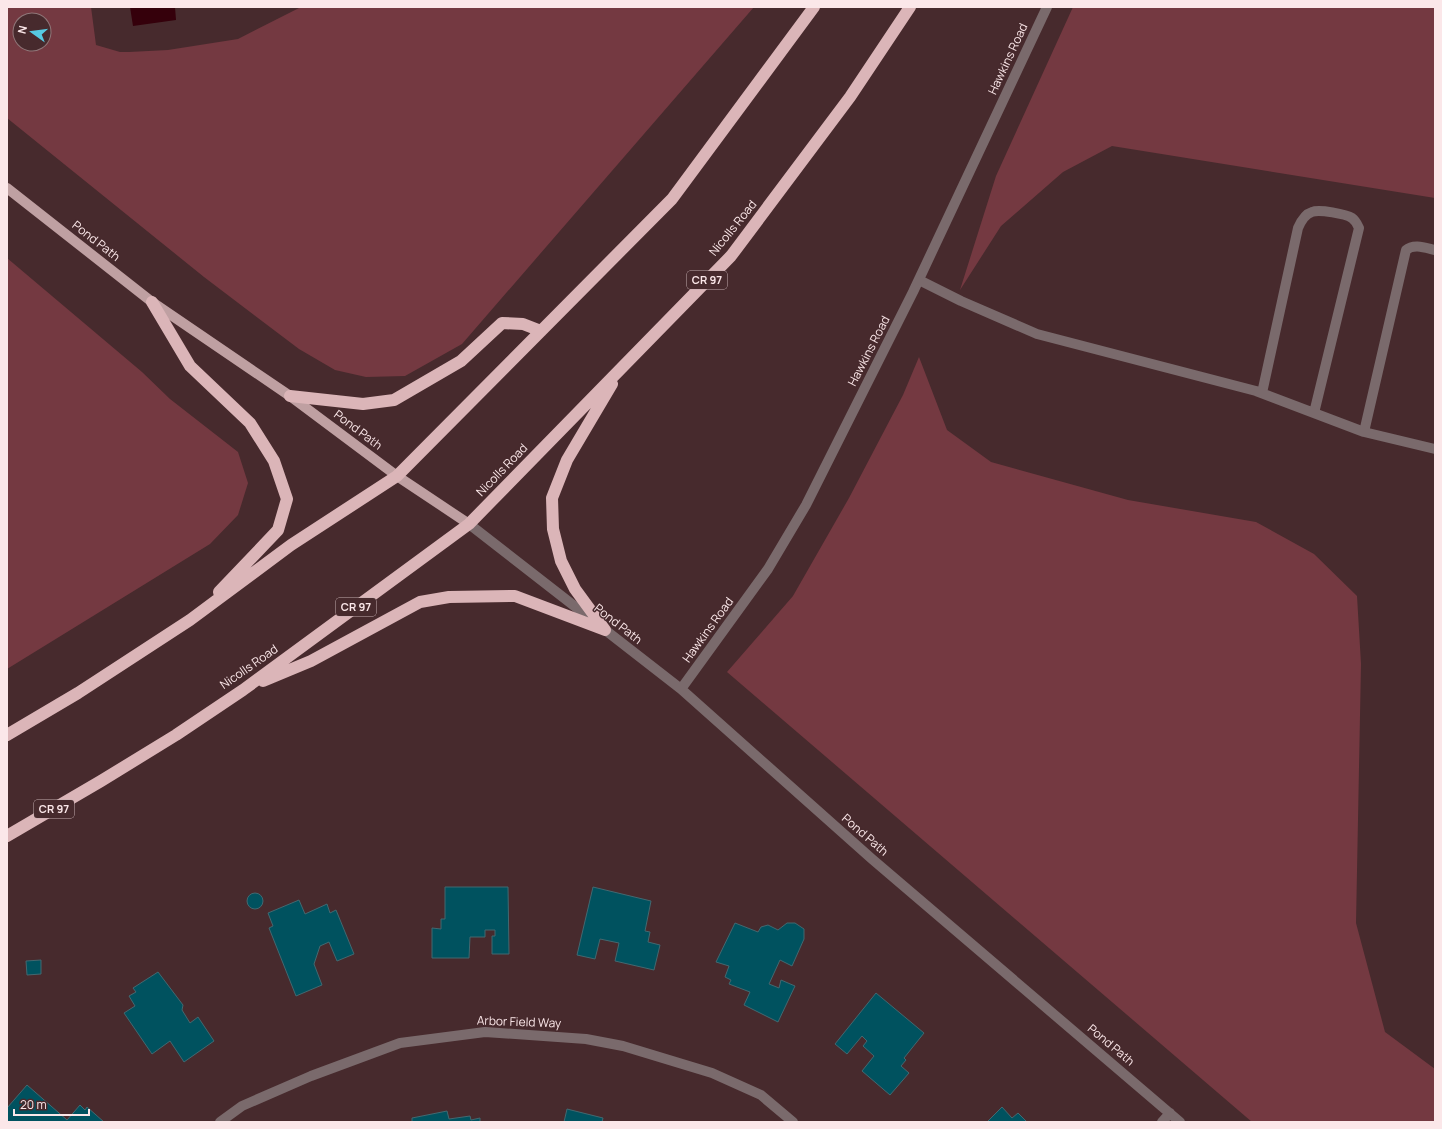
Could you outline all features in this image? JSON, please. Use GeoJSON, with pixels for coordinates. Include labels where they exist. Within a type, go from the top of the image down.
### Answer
{"type":"FeatureCollection","features":[{"type":"Feature","properties":{"kind":"highway"},"geometry":{"type":"LineString","coordinates":[[7,736],[78,693],[190,620],[291,545],[397,476],[672,199],[814,7]]}},
{"type":"Feature","properties":{"kind":"highway","name":"Nicolls Road"},"geometry":{"type":"LineString","coordinates":[[7,836],[101,782],[176,735],[243,690],[469,524],[731,256],[850,97],[910,7]]}},
{"type":"Feature","properties":{"kind":"highway"},"geometry":{"type":"LineString","coordinates":[[152,302],[190,366],[250,423],[274,461],[287,499],[278,530],[190,620]]}},
{"type":"Feature","properties":{"kind":"highway"},"geometry":{"type":"LineString","coordinates":[[290,396],[363,404],[394,400],[461,361],[502,323],[523,324],[541,331]]}},
{"type":"Feature","properties":{"kind":"highway"},"geometry":{"type":"LineString","coordinates":[[605,630],[575,589],[561,561],[553,529],[552,498],[567,460],[621,368]]}},
{"type":"Feature","properties":{"kind":"highway"},"geometry":{"type":"LineString","coordinates":[[243,690],[310,661],[420,602],[449,597],[515,596],[605,630]]}},
{"type":"Feature","properties":{"kind":"main road","name":"Pond Path"},"geometry":{"type":"LineString","coordinates":[[7,188],[152,302],[290,396],[397,476],[469,524]]}},
{"type":"Feature","properties":{"kind":"street","name":"Hawkins Road"},"geometry":{"type":"LineString","coordinates":[[681,689],[768,569],[806,504],[919,280],[1047,7]]}},
{"type":"Feature","properties":{"kind":"street"},"geometry":{"type":"LineString","coordinates":[[1262,393],[1298,228],[1302,219],[1311,212],[1319,210],[1351,217],[1357,222],[1359,228],[1314,413]]}},
{"type":"Feature","properties":{"kind":"street"},"geometry":{"type":"LineString","coordinates":[[1364,432],[1406,250],[1410,246],[1415,246],[1435,250]]}},
{"type":"Feature","properties":{"kind":"street"},"geometry":{"type":"LineString","coordinates":[[919,280],[1037,334],[1262,393],[1364,432],[1435,449]]}},
{"type":"Feature","properties":{"kind":"street","name":"Pond Path"},"geometry":{"type":"LineString","coordinates":[[469,524],[681,689],[872,859],[1180,1122]]}},
{"type":"Feature","properties":{"kind":"street","name":"Arbor Field Way"},"geometry":{"type":"LineString","coordinates":[[220,1122],[242,1106],[311,1076],[400,1043],[485,1032],[586,1039],[624,1046],[712,1073],[760,1095],[793,1122]]}},
{"type":"Feature","properties":{"kind":"street"},"geometry":{"type":"LineString","coordinates":[[1162,1122],[1170,1113]]}},
{"type":"Feature","properties":{"kind":"shaded area"},"geometry":{"type":"Polygon","coordinates":[[[7,7],[91,7],[96,45],[120,52],[129,52],[168,50],[238,39],[301,7],[754,7],[462,344],[405,376],[366,377],[335,370],[299,349],[204,277],[7,118],[7,7]]]}},
{"type":"Feature","properties":{"kind":"shaded area"},"geometry":{"type":"Polygon","coordinates":[[[130,7],[175,7],[176,20],[133,26],[130,7]]]}},
{"type":"Feature","properties":{"kind":"shaded area"},"geometry":{"type":"Polygon","coordinates":[[[1073,7],[1435,7],[1435,198],[1112,146],[1063,172],[1001,226],[960,290],[996,176],[1073,7]]]}},
{"type":"Feature","properties":{"kind":"shaded area"},"geometry":{"type":"Polygon","coordinates":[[[7,258],[142,372],[170,399],[238,452],[248,483],[238,515],[210,544],[7,669],[7,258]]]}},
{"type":"Feature","properties":{"kind":"shaded area"},"geometry":{"type":"Polygon","coordinates":[[[919,357],[947,430],[991,462],[1128,500],[1256,522],[1314,554],[1357,596],[1361,664],[1356,923],[1385,1032],[1435,1069],[1435,1122],[1252,1122],[727,672],[793,596],[849,498],[903,395],[919,357]]]}},
{"type":"Feature","properties":{"kind":"building"},"geometry":{"type":"Polygon","coordinates":[[[445,887],[508,887],[509,954],[492,954],[492,936],[495,936],[495,930],[485,930],[485,937],[470,937],[469,958],[432,958],[432,928],[441,929],[441,919],[445,919],[445,887]]]}},
{"type":"Feature","properties":{"kind":"building"},"geometry":{"type":"Polygon","coordinates":[[[593,887],[651,901],[645,931],[650,932],[648,942],[660,945],[654,970],[615,961],[619,943],[600,939],[595,959],[577,955],[593,887]]]}},
{"type":"Feature","properties":{"kind":"building"},"geometry":{"type":"Polygon","coordinates":[[[255,893],[262,898],[263,901],[258,908],[255,909],[248,904],[247,901],[252,894],[255,893]]]}},
{"type":"Feature","properties":{"kind":"building"},"geometry":{"type":"Polygon","coordinates":[[[299,900],[305,914],[327,904],[330,913],[336,910],[354,954],[337,961],[329,942],[320,946],[314,964],[322,985],[296,996],[269,928],[273,926],[268,913],[299,900]]]}},
{"type":"Feature","properties":{"kind":"building"},"geometry":{"type":"Polygon","coordinates":[[[735,923],[758,932],[761,927],[768,925],[778,930],[787,923],[795,923],[804,929],[804,939],[792,966],[780,960],[769,984],[779,988],[781,980],[795,986],[778,1022],[744,1005],[750,992],[729,984],[731,980],[725,977],[729,966],[716,962],[735,923]]]}},
{"type":"Feature","properties":{"kind":"building"},"geometry":{"type":"Polygon","coordinates":[[[41,960],[41,974],[27,975],[26,961],[41,960]]]}},
{"type":"Feature","properties":{"kind":"building"},"geometry":{"type":"Polygon","coordinates":[[[158,972],[183,1005],[182,1010],[190,1023],[198,1017],[214,1041],[184,1062],[170,1041],[152,1054],[124,1013],[135,1006],[129,996],[136,992],[133,988],[158,972]]]}},
{"type":"Feature","properties":{"kind":"building"},"geometry":{"type":"Polygon","coordinates":[[[876,993],[924,1033],[904,1058],[906,1060],[901,1066],[909,1073],[890,1095],[862,1071],[874,1056],[863,1046],[867,1041],[862,1036],[847,1054],[835,1044],[876,993]]]}},
{"type":"Feature","properties":{"kind":"building"},"geometry":{"type":"Polygon","coordinates":[[[27,1085],[67,1120],[80,1105],[85,1110],[87,1107],[104,1122],[7,1122],[7,1108],[27,1085]]]}},
{"type":"Feature","properties":{"kind":"building"},"geometry":{"type":"Polygon","coordinates":[[[1002,1107],[1012,1118],[1018,1113],[1027,1122],[987,1122],[1002,1107]]]}},
{"type":"Feature","properties":{"kind":"building"},"geometry":{"type":"Polygon","coordinates":[[[567,1109],[603,1118],[602,1122],[564,1122],[567,1109]]]}},
{"type":"Feature","properties":{"kind":"building"},"geometry":{"type":"Polygon","coordinates":[[[447,1111],[449,1119],[470,1116],[471,1120],[480,1118],[480,1122],[412,1122],[412,1118],[447,1111]]]}}]}
